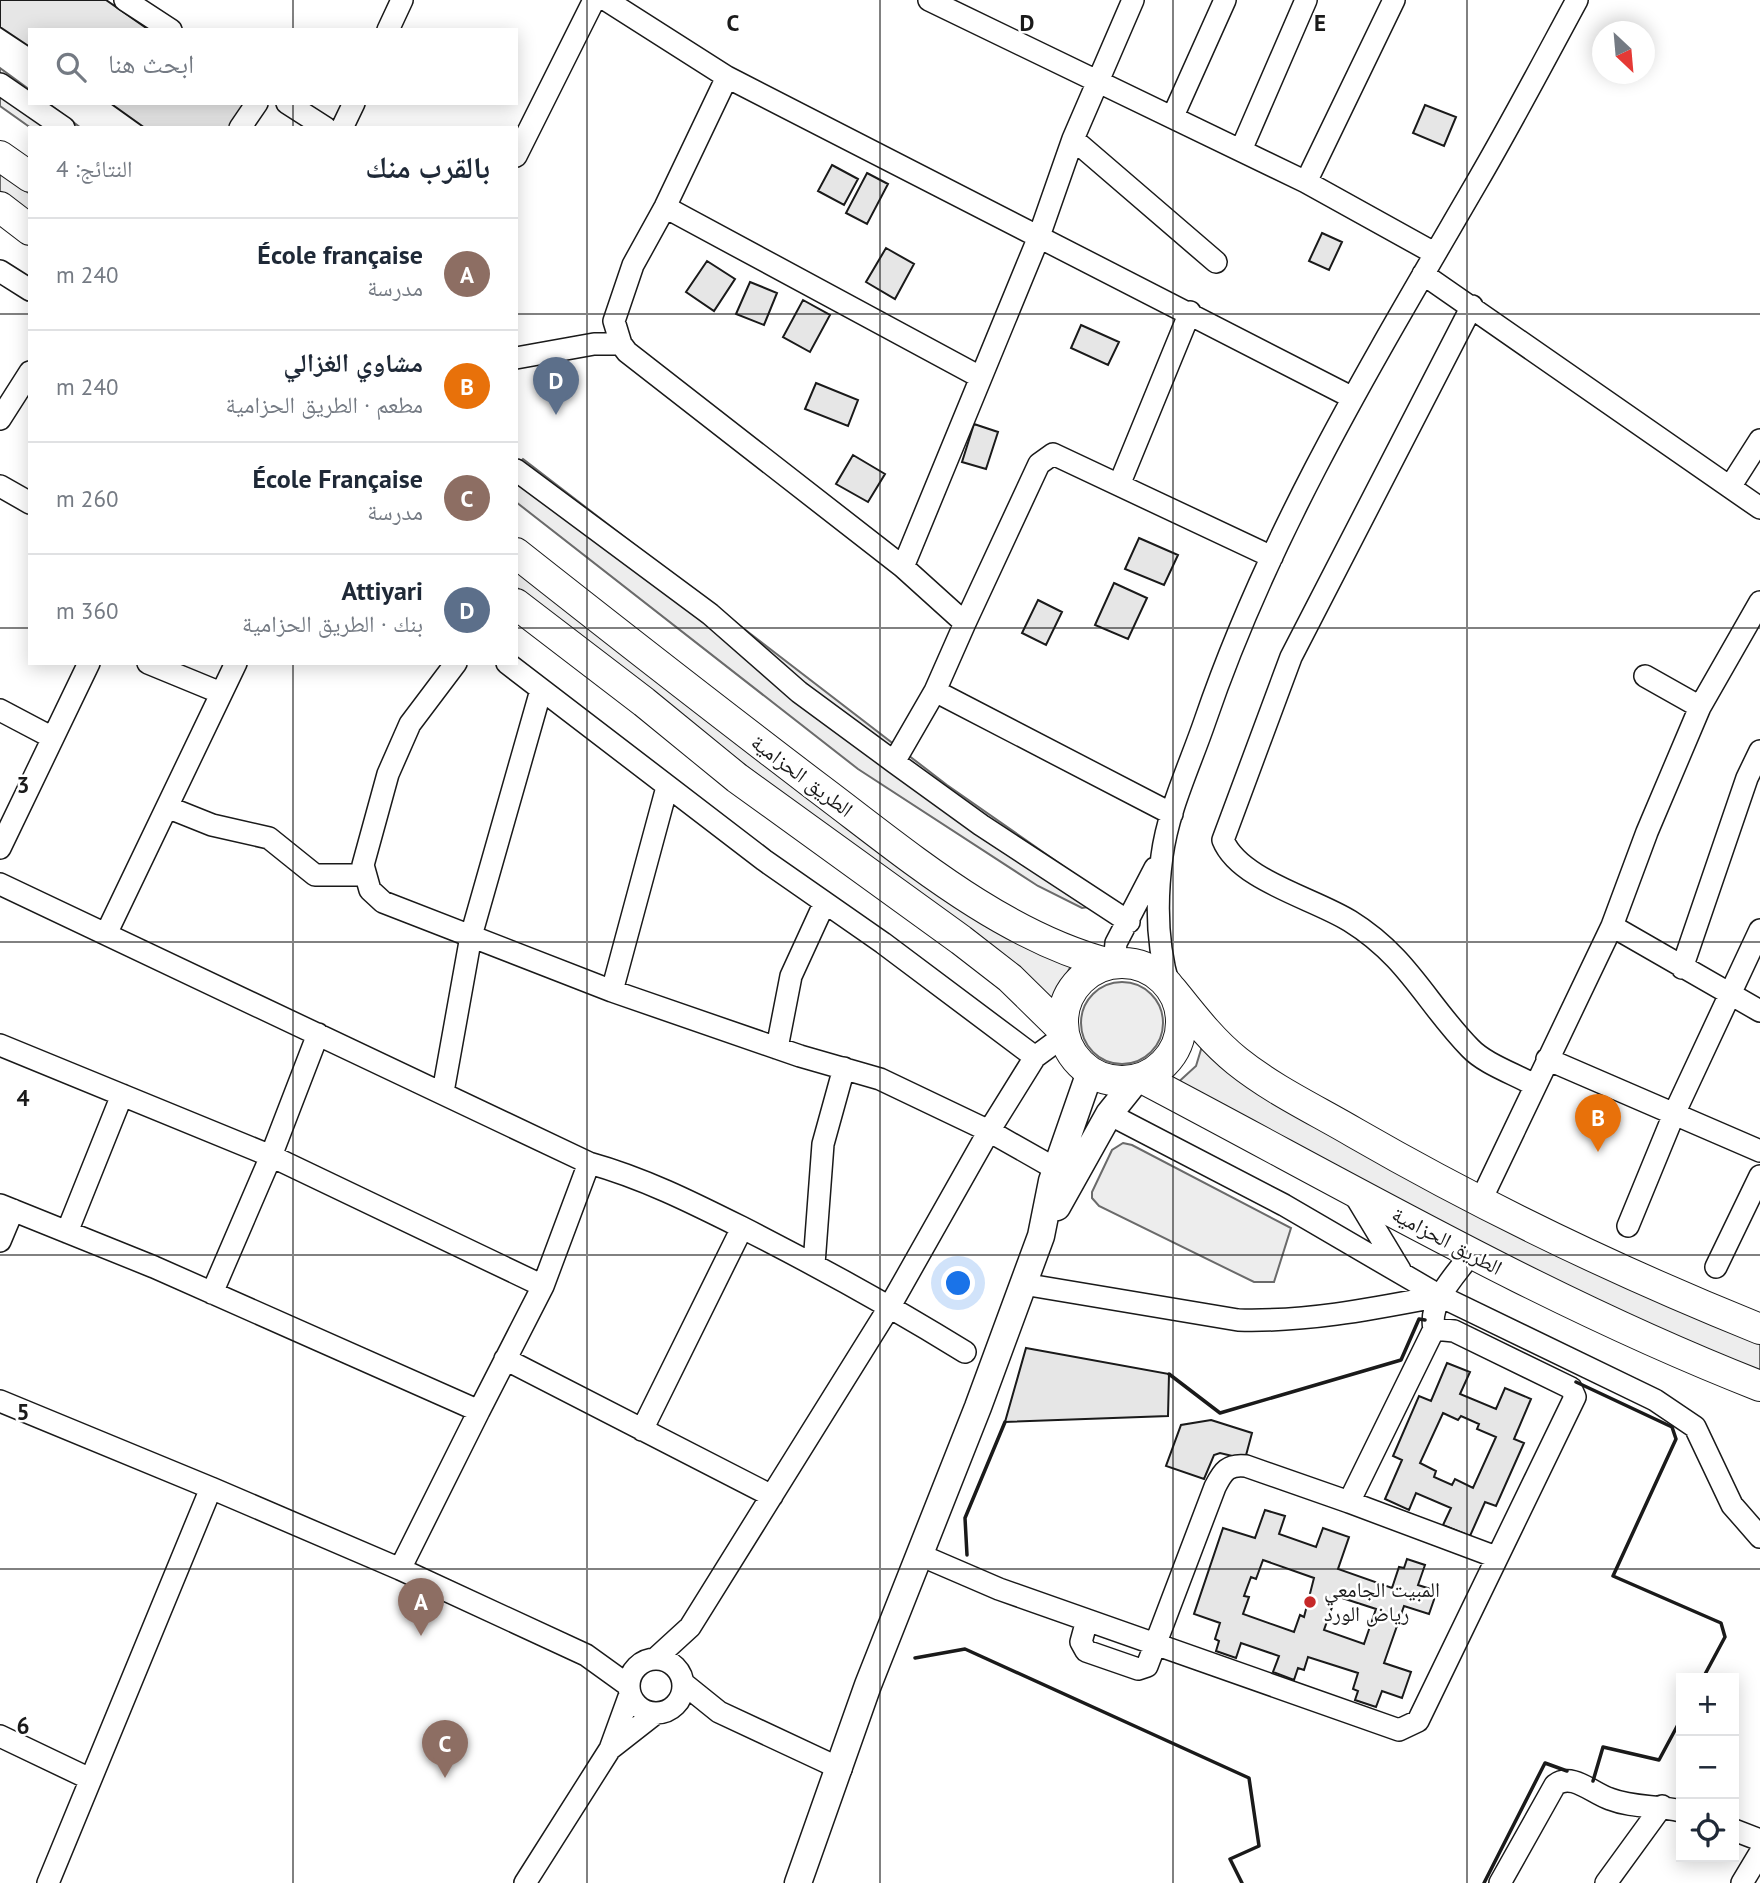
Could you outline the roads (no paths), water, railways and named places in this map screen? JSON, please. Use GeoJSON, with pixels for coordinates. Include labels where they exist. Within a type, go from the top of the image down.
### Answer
{"type":"FeatureCollection","features":[{"type":"Feature","properties":{"kind":"highway"},"geometry":{"type":"LineString","coordinates":[[0,156],[28,176]]}},
{"type":"Feature","properties":{"kind":"highway"},"geometry":{"type":"LineString","coordinates":[[0,207],[28,228]]}},
{"type":"Feature","properties":{"kind":"highway","name":"الطريق الحزامية"},"geometry":{"type":"LineString","coordinates":[[518,555],[673,677],[939,878],[1059,947],[1112,964],[1126,963],[1150,970],[1171,988],[1212,1039],[1238,1062],[1334,1121],[1480,1202],[1700,1305],[1760,1329]]}},
{"type":"Feature","properties":{"kind":"highway","name":"الطريق الحزامية"},"geometry":{"type":"LineString","coordinates":[[518,606],[644,702],[737,778],[1010,978],[1064,1033],[1077,1061],[1090,1072],[1121,1081],[1140,1078],[1470,1255],[1655,1344],[1760,1386]]}},
{"type":"Feature","properties":{"kind":"highway"},"geometry":{"type":"LineString","coordinates":[[1064,1033],[1063,1013],[1069,996],[1093,970],[1112,964]]}},
{"type":"Feature","properties":{"kind":"highway"},"geometry":{"type":"LineString","coordinates":[[1140,1078],[1158,1069],[1170,1057],[1178,1042],[1182,1024],[1180,1007],[1171,988]]}},
{"type":"Feature","properties":{"kind":"main road"},"geometry":{"type":"LineString","coordinates":[[798,1883],[841,1769],[868,1685],[1041,1236],[1056,1169],[1090,1072]]}},
{"type":"Feature","properties":{"kind":"main road"},"geometry":{"type":"LineString","coordinates":[[1041,1236],[1109,1114],[1140,1078]]}},
{"type":"Feature","properties":{"kind":"street"},"geometry":{"type":"LineString","coordinates":[[125,0],[169,28]]}},
{"type":"Feature","properties":{"kind":"street"},"geometry":{"type":"LineString","coordinates":[[389,28],[402,0]]}},
{"type":"Feature","properties":{"kind":"street"},"geometry":{"type":"LineString","coordinates":[[518,152],[594,0]]}},
{"type":"Feature","properties":{"kind":"street"},"geometry":{"type":"LineString","coordinates":[[606,0],[727,77],[1038,239],[1189,312],[1353,398]]}},
{"type":"Feature","properties":{"kind":"street"},"geometry":{"type":"LineString","coordinates":[[929,0],[1306,182],[1434,253]]}},
{"type":"Feature","properties":{"kind":"street"},"geometry":{"type":"LineString","coordinates":[[903,567],[1038,239],[1096,82],[1133,0]]}},
{"type":"Feature","properties":{"kind":"street"},"geometry":{"type":"LineString","coordinates":[[1173,116],[1225,0]]}},
{"type":"Feature","properties":{"kind":"street"},"geometry":{"type":"LineString","coordinates":[[1241,150],[1306,0]]}},
{"type":"Feature","properties":{"kind":"street"},"geometry":{"type":"LineString","coordinates":[[1306,182],[1394,0]]}},
{"type":"Feature","properties":{"kind":"street"},"geometry":{"type":"LineString","coordinates":[[1171,988],[1161,960],[1158,912],[1162,853],[1172,814],[1216,688],[1272,557],[1353,398],[1577,0]]}},
{"type":"Feature","properties":{"kind":"street"},"geometry":{"type":"LineString","coordinates":[[727,77],[665,206],[632,265],[614,321],[621,344],[670,387],[903,567],[965,623]]}},
{"type":"Feature","properties":{"kind":"street"},"geometry":{"type":"LineString","coordinates":[[0,84],[28,103]]}},
{"type":"Feature","properties":{"kind":"street"},"geometry":{"type":"LineString","coordinates":[[31,105],[61,126]]}},
{"type":"Feature","properties":{"kind":"street"},"geometry":{"type":"LineString","coordinates":[[241,126],[256,105]]}},
{"type":"Feature","properties":{"kind":"street"},"geometry":{"type":"LineString","coordinates":[[290,105],[323,126]]}},
{"type":"Feature","properties":{"kind":"street"},"geometry":{"type":"LineString","coordinates":[[343,126],[353,105]]}},
{"type":"Feature","properties":{"kind":"street"},"geometry":{"type":"LineString","coordinates":[[1073,139],[1216,262]]}},
{"type":"Feature","properties":{"kind":"street"},"geometry":{"type":"LineString","coordinates":[[665,206],[980,377]]}},
{"type":"Feature","properties":{"kind":"street"},"geometry":{"type":"LineString","coordinates":[[0,271],[28,289]]}},
{"type":"Feature","properties":{"kind":"street"},"geometry":{"type":"LineString","coordinates":[[1423,274],[1760,508]]}},
{"type":"Feature","properties":{"kind":"street"},"geometry":{"type":"LineString","coordinates":[[1472,306],[1291,657],[1223,840],[1228,854],[1244,868],[1351,922],[1390,951],[1416,979],[1471,1050],[1534,1085]]}},
{"type":"Feature","properties":{"kind":"street"},"geometry":{"type":"LineString","coordinates":[[1119,485],[1189,312]]}},
{"type":"Feature","properties":{"kind":"street"},"geometry":{"type":"LineString","coordinates":[[518,358],[594,344],[621,344]]}},
{"type":"Feature","properties":{"kind":"street"},"geometry":{"type":"LineString","coordinates":[[0,419],[28,375]]}},
{"type":"Feature","properties":{"kind":"street"},"geometry":{"type":"LineString","coordinates":[[1730,487],[1760,440]]}},
{"type":"Feature","properties":{"kind":"street"},"geometry":{"type":"LineString","coordinates":[[894,762],[935,691],[1043,458],[1059,455],[1272,557]]}},
{"type":"Feature","properties":{"kind":"street"},"geometry":{"type":"LineString","coordinates":[[518,471],[710,614],[799,691],[894,762],[981,825],[1129,922]]}},
{"type":"Feature","properties":{"kind":"street"},"geometry":{"type":"LineString","coordinates":[[0,486],[28,502]]}},
{"type":"Feature","properties":{"kind":"street"},"geometry":{"type":"LineString","coordinates":[[1480,1202],[1612,926],[1647,832],[1700,707],[1760,602]]}},
{"type":"Feature","properties":{"kind":"street"},"geometry":{"type":"LineString","coordinates":[[0,848],[88,665]]}},
{"type":"Feature","properties":{"kind":"street"},"geometry":{"type":"LineString","coordinates":[[153,665],[222,693]]}},
{"type":"Feature","properties":{"kind":"street"},"geometry":{"type":"LineString","coordinates":[[106,934],[235,665]]}},
{"type":"Feature","properties":{"kind":"street"},"geometry":{"type":"LineString","coordinates":[[454,665],[410,724],[396,751],[365,855],[365,875],[370,890],[383,902],[612,991],[917,1095],[1056,1169]]}},
{"type":"Feature","properties":{"kind":"street"},"geometry":{"type":"LineString","coordinates":[[510,665],[667,787],[1035,1057]]}},
{"type":"Feature","properties":{"kind":"street"},"geometry":{"type":"LineString","coordinates":[[1645,676],[1700,707]]}},
{"type":"Feature","properties":{"kind":"street"},"geometry":{"type":"LineString","coordinates":[[443,1092],[471,936],[541,690]]}},
{"type":"Feature","properties":{"kind":"street"},"geometry":{"type":"LineString","coordinates":[[935,691],[1172,814]]}},
{"type":"Feature","properties":{"kind":"street"},"geometry":{"type":"LineString","coordinates":[[0,710],[53,738]]}},
{"type":"Feature","properties":{"kind":"street"},"geometry":{"type":"LineString","coordinates":[[1682,968],[1747,778],[1760,751]]}},
{"type":"Feature","properties":{"kind":"street"},"geometry":{"type":"LineString","coordinates":[[612,991],[667,787]]}},
{"type":"Feature","properties":{"kind":"street"},"geometry":{"type":"LineString","coordinates":[[167,807],[212,825],[269,838],[315,875],[365,875]]}},
{"type":"Feature","properties":{"kind":"street"},"geometry":{"type":"LineString","coordinates":[[1112,964],[1116,943],[1162,853]]}},
{"type":"Feature","properties":{"kind":"street"},"geometry":{"type":"LineString","coordinates":[[3,892],[106,934],[589,1163],[636,1176],[814,1264],[965,1352]]}},
{"type":"Feature","properties":{"kind":"street"},"geometry":{"type":"LineString","coordinates":[[777,1048],[790,976],[824,904]]}},
{"type":"Feature","properties":{"kind":"street"},"geometry":{"type":"LineString","coordinates":[[1612,926],[1729,996],[1760,1011]]}},
{"type":"Feature","properties":{"kind":"street"},"geometry":{"type":"LineString","coordinates":[[1628,1226],[1674,1114],[1760,930]]}},
{"type":"Feature","properties":{"kind":"street"},"geometry":{"type":"LineString","coordinates":[[525,1883],[610,1749],[629,1690],[647,1662],[690,1628],[890,1306],[989,1131],[1035,1057],[1064,1033]]}},
{"type":"Feature","properties":{"kind":"street"},"geometry":{"type":"LineString","coordinates":[[212,1293],[271,1156],[318,1034]]}},
{"type":"Feature","properties":{"kind":"street"},"geometry":{"type":"LineString","coordinates":[[0,1045],[271,1156],[543,1286]]}},
{"type":"Feature","properties":{"kind":"street"},"geometry":{"type":"LineString","coordinates":[[1547,1059],[1760,1151]]}},
{"type":"Feature","properties":{"kind":"street"},"geometry":{"type":"LineString","coordinates":[[814,1264],[823,1144],[844,1068]]}},
{"type":"Feature","properties":{"kind":"street"},"geometry":{"type":"LineString","coordinates":[[68,1232],[122,1095]]}},
{"type":"Feature","properties":{"kind":"street"},"geometry":{"type":"LineString","coordinates":[[1109,1114],[1284,1205],[1440,1296],[1655,1400],[1695,1427],[1732,1505],[1760,1537]]}},
{"type":"Feature","properties":{"kind":"street"},"geometry":{"type":"LineString","coordinates":[[400,1569],[543,1286],[589,1163]]}},
{"type":"Feature","properties":{"kind":"street"},"geometry":{"type":"LineString","coordinates":[[1716,1267],[1760,1176]]}},
{"type":"Feature","properties":{"kind":"street"},"geometry":{"type":"LineString","coordinates":[[1352,1191],[1401,1272]]}},
{"type":"Feature","properties":{"kind":"street"},"geometry":{"type":"LineString","coordinates":[[0,1241],[6,1207],[212,1293],[479,1411]]}},
{"type":"Feature","properties":{"kind":"street"},"geometry":{"type":"LineString","coordinates":[[642,1430],[743,1228]]}},
{"type":"Feature","properties":{"kind":"street"},"geometry":{"type":"LineString","coordinates":[[1349,1502],[1433,1329],[1432,1320],[1440,1296],[1470,1255]]}},
{"type":"Feature","properties":{"kind":"street"},"geometry":{"type":"LineString","coordinates":[[1023,1284],[1238,1320],[1318,1318],[1440,1296]]}},
{"type":"Feature","properties":{"kind":"street"},"geometry":{"type":"LineString","coordinates":[[920,1555],[999,1589],[1406,1730],[1418,1721],[1575,1397],[1574,1392],[1454,1331],[1433,1329]]}},
{"type":"Feature","properties":{"kind":"street"},"geometry":{"type":"LineString","coordinates":[[505,1359],[772,1496]]}},
{"type":"Feature","properties":{"kind":"street"},"geometry":{"type":"LineString","coordinates":[[0,1401],[400,1569],[586,1655],[629,1690],[640,1708],[719,1712]]}},
{"type":"Feature","properties":{"kind":"street"},"geometry":{"type":"LineString","coordinates":[[1087,1620],[1081,1642],[1086,1651],[1142,1669],[1147,1665],[1222,1472],[1234,1465],[1247,1466],[1496,1557]]}},
{"type":"Feature","properties":{"kind":"street"},"geometry":{"type":"LineString","coordinates":[[48,1883],[211,1488]]}},
{"type":"Feature","properties":{"kind":"street"},"geometry":{"type":"LineString","coordinates":[[610,1749],[665,1711],[683,1692],[681,1676],[690,1628]]}},
{"type":"Feature","properties":{"kind":"street"},"geometry":{"type":"LineString","coordinates":[[586,1655],[672,1664],[719,1712],[841,1769]]}},
{"type":"Feature","properties":{"kind":"street"},"geometry":{"type":"LineString","coordinates":[[0,1736],[90,1779]]}},
{"type":"Feature","properties":{"kind":"street"},"geometry":{"type":"LineString","coordinates":[[1500,1883],[1555,1785],[1562,1780],[1570,1780],[1608,1799],[1631,1806],[1671,1809]]}},
{"type":"Feature","properties":{"kind":"street"},"geometry":{"type":"LineString","coordinates":[[1606,1883],[1671,1809]]}},
{"type":"Feature","properties":{"kind":"street"},"geometry":{"type":"LineString","coordinates":[[1739,1832],[1760,1840]]}},
{"type":"Feature","properties":{"kind":"street"},"geometry":{"type":"LineString","coordinates":[[1742,1883],[1760,1853]]}},
{"type":"Feature","properties":{"kind":"place","name":"Attiyari"},"geometry":{"type":"Point","coordinates":[556,415]}},
{"type":"Feature","properties":{"kind":"place","name":"مشاوي الغزالي"},"geometry":{"type":"Point","coordinates":[1598,1152]}},
{"type":"Feature","properties":{"kind":"place","name":"المبيت الجامعي رياض الورد"},"geometry":{"type":"Point","coordinates":[1310,1602]}},
{"type":"Feature","properties":{"kind":"place","name":"École française"},"geometry":{"type":"Point","coordinates":[421,1636]}},
{"type":"Feature","properties":{"kind":"place","name":"École Française"},"geometry":{"type":"Point","coordinates":[445,1778]}}]}
